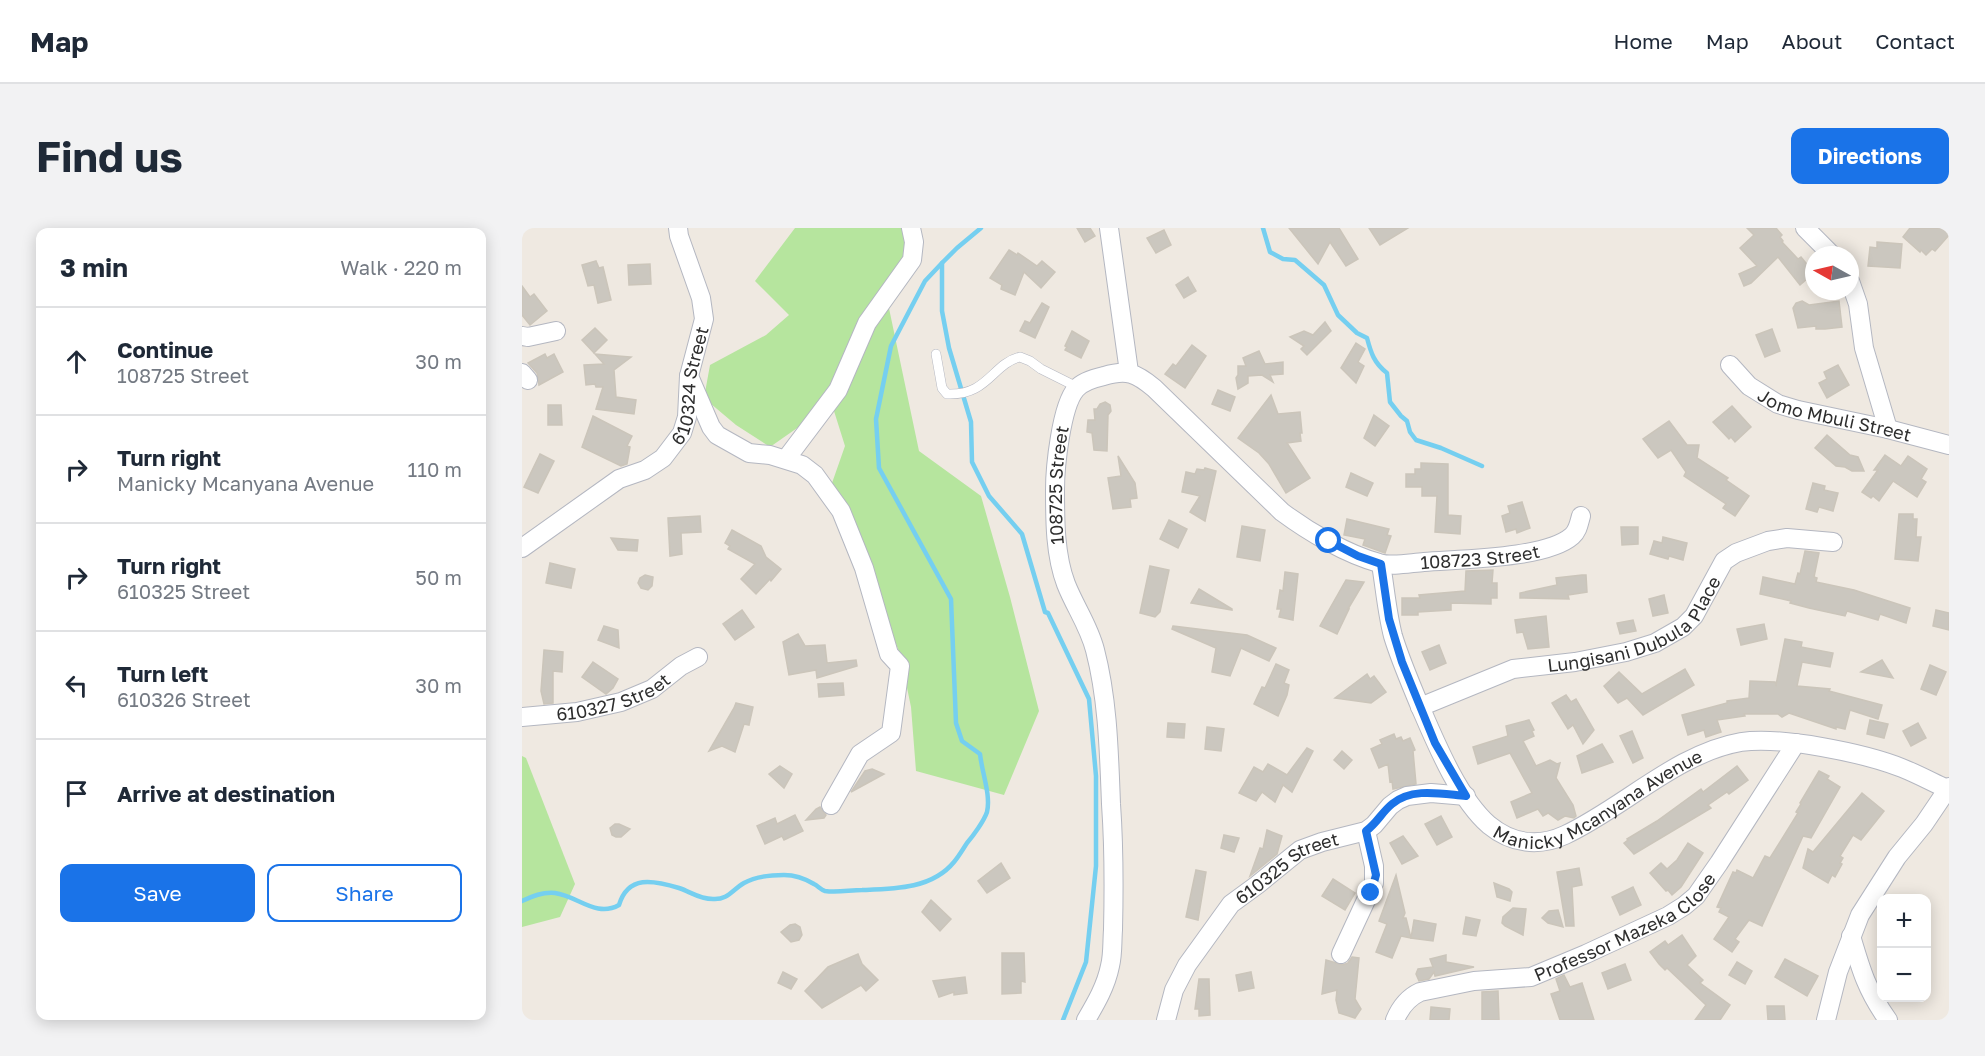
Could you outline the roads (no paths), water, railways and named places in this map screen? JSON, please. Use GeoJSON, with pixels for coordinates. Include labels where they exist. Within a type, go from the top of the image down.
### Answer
{"type":"FeatureCollection","features":[{"type":"Feature","properties":{"kind":"street","name":"610324 Street"},"geometry":{"type":"LineString","coordinates":[[522,548],[619,479],[654,465],[663,458],[682,433],[687,417],[689,376],[702,333],[704,308],[678,228]]}},
{"type":"Feature","properties":{"kind":"street"},"geometry":{"type":"LineString","coordinates":[[786,459],[838,390],[867,323],[912,260],[914,242],[911,228]]}},
{"type":"Feature","properties":{"kind":"street"},"geometry":{"type":"LineString","coordinates":[[1109,228],[1129,372]]}},
{"type":"Feature","properties":{"kind":"street"},"geometry":{"type":"LineString","coordinates":[[1805,228],[1823,246]]}},
{"type":"Feature","properties":{"kind":"street"},"geometry":{"type":"LineString","coordinates":[[1857,300],[1864,348],[1888,429]]}},
{"type":"Feature","properties":{"kind":"street"},"geometry":{"type":"LineString","coordinates":[[522,336],[528,337],[556,331]]}},
{"type":"Feature","properties":{"kind":"street","name":"Jomo Mbuli Street"},"geometry":{"type":"LineString","coordinates":[[1730,366],[1749,386],[1778,404],[1949,445]]}},
{"type":"Feature","properties":{"kind":"street"},"geometry":{"type":"LineString","coordinates":[[1077,387],[1104,376],[1129,372],[1137,375],[1154,388],[1282,512],[1305,528],[1345,550],[1381,564]]}},
{"type":"Feature","properties":{"kind":"street"},"geometry":{"type":"LineString","coordinates":[[689,376],[711,428],[717,435],[748,453],[786,459],[802,465],[815,475],[841,511],[864,568],[889,654],[900,666],[891,733],[860,754],[831,805]]}},
{"type":"Feature","properties":{"kind":"street","name":"108725 Street"},"geometry":{"type":"LineString","coordinates":[[1077,387],[1070,398],[1061,435],[1055,487],[1057,538],[1063,574],[1074,604],[1090,633],[1097,656],[1109,749],[1115,854],[1111,964],[1101,994],[1086,1020]]}},
{"type":"Feature","properties":{"kind":"street","name":"108723 Street"},"geometry":{"type":"LineString","coordinates":[[1381,564],[1501,556],[1546,548],[1573,536],[1581,516]]}},
{"type":"Feature","properties":{"kind":"street","name":"Lungisani Dubula Place"},"geometry":{"type":"LineString","coordinates":[[1420,707],[1513,669],[1586,660],[1626,652],[1655,642],[1676,631],[1694,616],[1724,561],[1736,553],[1768,541],[1787,538],[1833,542]]}},
{"type":"Feature","properties":{"kind":"street","name":"Manicky Mcanyana Avenue"},"geometry":{"type":"LineString","coordinates":[[1381,564],[1394,638],[1435,743],[1476,811],[1502,834],[1520,842],[1536,843],[1565,835],[1700,756],[1741,742],[1796,743],[1862,757],[1901,768],[1948,788]]}},
{"type":"Feature","properties":{"kind":"street","name":"610327 Street"},"geometry":{"type":"LineString","coordinates":[[522,717],[577,712],[621,702],[652,689],[681,666],[698,657]]}},
{"type":"Feature","properties":{"kind":"street","name":"Professor Mazeka Close"},"geometry":{"type":"LineString","coordinates":[[1395,1020],[1411,996],[1419,992],[1474,981],[1531,976],[1586,954],[1668,916],[1684,906],[1696,896],[1719,863],[1796,743]]}},
{"type":"Feature","properties":{"kind":"street"},"geometry":{"type":"LineString","coordinates":[[1826,1020],[1838,972],[1860,915],[1876,888],[1948,788]]}},
{"type":"Feature","properties":{"kind":"street","name":"610325 Street"},"geometry":{"type":"LineString","coordinates":[[1166,1020],[1176,986],[1187,965],[1231,904],[1299,850],[1366,831],[1390,806],[1407,796],[1431,793],[1466,796]]}},
{"type":"Feature","properties":{"kind":"street"},"geometry":{"type":"LineString","coordinates":[[1341,954],[1374,883],[1374,866],[1366,831]]}},
{"type":"Feature","properties":{"kind":"street"},"geometry":{"type":"LineString","coordinates":[[1851,936],[1872,999],[1888,1020]]}},
{"type":"Feature","properties":{"kind":"lane"},"geometry":{"type":"LineString","coordinates":[[936,354],[942,388],[947,394],[972,390],[984,384],[1012,360],[1020,357],[1077,387]]}},
{"type":"Feature","properties":{"kind":"waterway"},"geometry":{"type":"LineString","coordinates":[[981,228],[942,263],[942,311],[949,348],[971,422],[972,462],[989,496],[1022,534],[1045,612],[1048,613],[1089,699],[1096,776],[1096,866],[1086,962],[1063,1020]]}},
{"type":"Feature","properties":{"kind":"waterway"},"geometry":{"type":"LineString","coordinates":[[1263,228],[1270,252],[1283,259],[1295,260],[1324,285],[1338,315],[1357,333],[1367,338],[1374,357],[1387,373],[1390,402],[1407,421],[1410,432],[1416,440],[1482,466]]}},
{"type":"Feature","properties":{"kind":"waterway"},"geometry":{"type":"LineString","coordinates":[[522,901],[542,894],[555,893],[595,908],[611,908],[619,905],[623,895],[635,884],[643,882],[660,883],[703,898],[718,899],[749,881],[763,876],[779,875],[799,877],[830,892],[912,886],[935,878],[945,871],[956,860],[978,828],[987,812],[987,791],[980,754],[962,741],[956,723],[951,599],[879,468],[876,419],[891,346],[925,281],[942,263]]}}]}
